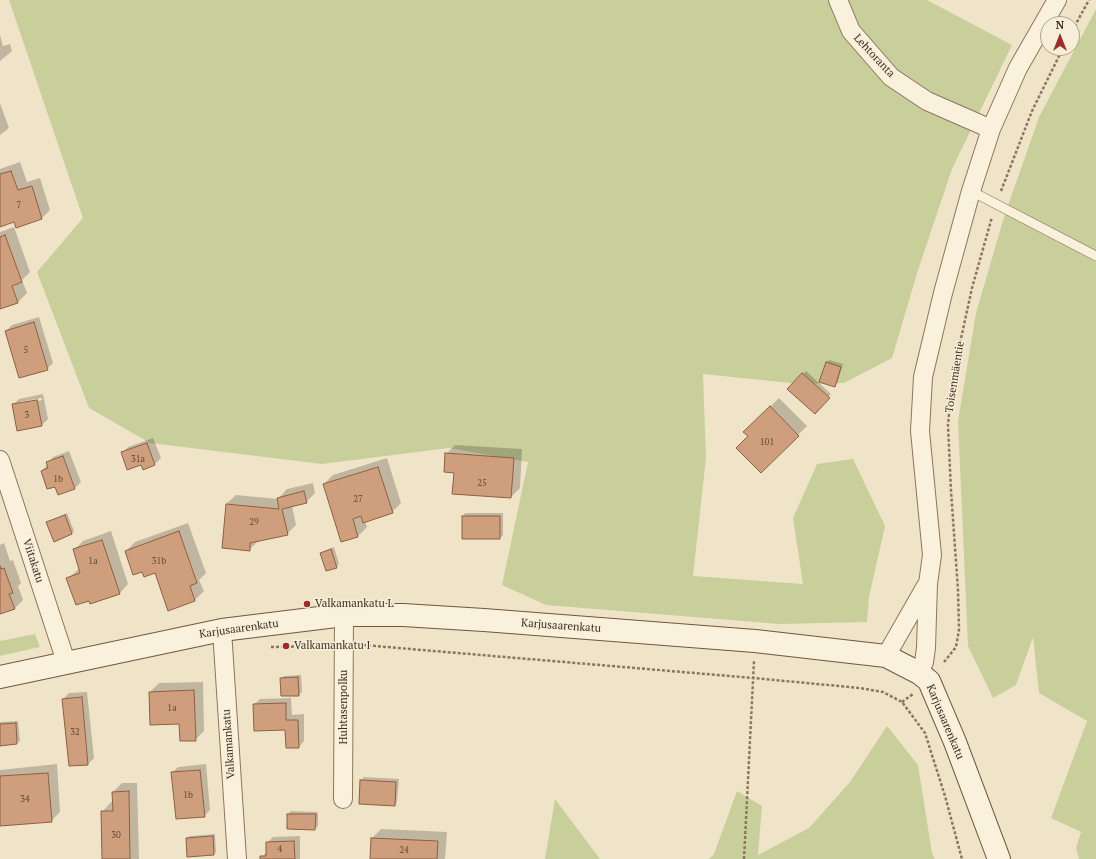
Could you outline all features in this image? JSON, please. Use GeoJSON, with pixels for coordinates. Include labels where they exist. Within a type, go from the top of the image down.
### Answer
{"type":"FeatureCollection","features":[{"type":"Feature","properties":{"kind":"street","name":"Lehtoranta"},"geometry":{"type":"LineString","coordinates":[[838,0],[851,31],[891,77],[927,101],[991,129]]}},
{"type":"Feature","properties":{"kind":"street"},"geometry":{"type":"LineString","coordinates":[[924,677],[928,584],[932,555],[920,431],[923,377],[943,294],[971,191],[991,129],[1018,68],[1057,0]]}},
{"type":"Feature","properties":{"kind":"street","name":"Viitakatu"},"geometry":{"type":"LineString","coordinates":[[0,460],[66,662]]}},
{"type":"Feature","properties":{"kind":"street"},"geometry":{"type":"LineString","coordinates":[[886,656],[928,584]]}},
{"type":"Feature","properties":{"kind":"street","name":"Karjusaarenkatu"},"geometry":{"type":"LineString","coordinates":[[0,677],[222,630],[344,615],[403,615],[754,640],[886,656],[924,677],[955,742],[999,859]]}},
{"type":"Feature","properties":{"kind":"street","name":"Huhtasenpolku"},"geometry":{"type":"LineString","coordinates":[[343,799],[344,615]]}},
{"type":"Feature","properties":{"kind":"street","name":"Valkamankatu"},"geometry":{"type":"LineString","coordinates":[[222,630],[237,859]]}},
{"type":"Feature","properties":{"kind":"lane"},"geometry":{"type":"LineString","coordinates":[[971,191],[1096,256]]}},
{"type":"Feature","properties":{"kind":"path"},"geometry":{"type":"LineString","coordinates":[[1080,16],[1089,0]]}},
{"type":"Feature","properties":{"kind":"path","name":"Toisenmäentie"},"geometry":{"type":"LineString","coordinates":[[902,702],[924,677],[956,647],[959,630],[958,590],[948,425],[952,380],[972,288],[996,204],[1032,111],[1059,56]]}},
{"type":"Feature","properties":{"kind":"path"},"geometry":{"type":"LineString","coordinates":[[744,859],[754,640]]}},
{"type":"Feature","properties":{"kind":"path"},"geometry":{"type":"LineString","coordinates":[[266,647],[376,644],[860,688],[883,692],[902,702],[925,733],[945,796],[962,859]]}},
{"type":"Feature","properties":{"kind":"green space"},"geometry":{"type":"Polygon","coordinates":[[[9,0],[927,0],[1012,45],[952,169],[918,270],[892,358],[844,383],[800,384],[703,374],[706,458],[693,576],[803,584],[793,518],[817,464],[853,459],[885,526],[869,597],[867,622],[779,624],[546,605],[502,585],[528,462],[449,448],[322,464],[150,443],[89,408],[37,272],[83,218],[9,0]]]}},
{"type":"Feature","properties":{"kind":"green space"},"geometry":{"type":"Polygon","coordinates":[[[1096,9],[1096,859],[1079,859],[1076,848],[1081,832],[1051,818],[1087,721],[1039,693],[1033,637],[1016,685],[993,698],[968,646],[958,421],[976,313],[1004,217],[1039,117],[1071,56],[1080,56],[1080,39],[1096,9]]]}},
{"type":"Feature","properties":{"kind":"green space"},"geometry":{"type":"Polygon","coordinates":[[[35,634],[40,647],[0,656],[0,641],[35,634]]]}},
{"type":"Feature","properties":{"kind":"green space"},"geometry":{"type":"Polygon","coordinates":[[[887,726],[918,765],[932,853],[935,859],[709,859],[714,854],[737,791],[762,806],[758,855],[809,828],[850,782],[887,726]]]}},
{"type":"Feature","properties":{"kind":"green space"},"geometry":{"type":"Polygon","coordinates":[[[555,799],[600,859],[545,859],[555,799]]]}},
{"type":"Feature","properties":{"kind":"building"},"geometry":{"type":"Polygon","coordinates":[[[11,171],[18,190],[32,186],[42,219],[16,228],[14,222],[0,227],[0,174],[11,171]]]}},
{"type":"Feature","properties":{"kind":"building"},"geometry":{"type":"Polygon","coordinates":[[[5,235],[22,282],[12,286],[18,303],[0,309],[0,237],[5,235]]]}},
{"type":"Feature","properties":{"kind":"building"},"geometry":{"type":"Polygon","coordinates":[[[34,322],[48,370],[19,378],[5,331],[34,322]]]}},
{"type":"Feature","properties":{"kind":"building"},"geometry":{"type":"Polygon","coordinates":[[[826,362],[841,367],[835,387],[819,382],[826,362]]]}},
{"type":"Feature","properties":{"kind":"building"},"geometry":{"type":"Polygon","coordinates":[[[802,373],[830,398],[815,414],[787,389],[802,373]]]}},
{"type":"Feature","properties":{"kind":"building"},"geometry":{"type":"Polygon","coordinates":[[[37,400],[42,426],[17,431],[12,404],[37,400]]]}},
{"type":"Feature","properties":{"kind":"building"},"geometry":{"type":"Polygon","coordinates":[[[770,406],[799,436],[761,473],[736,448],[748,436],[743,432],[770,406]]]}},
{"type":"Feature","properties":{"kind":"building"},"geometry":{"type":"Polygon","coordinates":[[[147,443],[155,465],[143,470],[141,465],[127,470],[121,452],[147,443]]]}},
{"type":"Feature","properties":{"kind":"building"},"geometry":{"type":"Polygon","coordinates":[[[445,453],[514,458],[511,498],[452,494],[454,473],[444,472],[445,453]]]}},
{"type":"Feature","properties":{"kind":"building"},"geometry":{"type":"Polygon","coordinates":[[[63,456],[75,489],[58,495],[55,487],[47,489],[41,471],[48,468],[46,462],[63,456]]]}},
{"type":"Feature","properties":{"kind":"building"},"geometry":{"type":"Polygon","coordinates":[[[378,467],[393,513],[363,523],[361,516],[353,519],[358,537],[341,542],[323,484],[378,467]]]}},
{"type":"Feature","properties":{"kind":"building"},"geometry":{"type":"Polygon","coordinates":[[[304,491],[307,503],[282,509],[288,535],[250,543],[250,551],[222,548],[226,504],[279,509],[277,498],[304,491]]]}},
{"type":"Feature","properties":{"kind":"building"},"geometry":{"type":"Polygon","coordinates":[[[65,515],[72,534],[54,542],[46,522],[65,515]]]}},
{"type":"Feature","properties":{"kind":"building"},"geometry":{"type":"Polygon","coordinates":[[[462,516],[500,516],[500,539],[462,539],[462,516]]]}},
{"type":"Feature","properties":{"kind":"building"},"geometry":{"type":"Polygon","coordinates":[[[179,531],[197,583],[190,586],[195,601],[168,611],[155,573],[144,577],[142,572],[133,575],[125,551],[179,531]]]}},
{"type":"Feature","properties":{"kind":"building"},"geometry":{"type":"Polygon","coordinates":[[[102,540],[120,594],[90,604],[89,601],[76,605],[66,578],[80,573],[73,549],[102,540]]]}},
{"type":"Feature","properties":{"kind":"building"},"geometry":{"type":"Polygon","coordinates":[[[331,549],[337,568],[326,571],[320,553],[331,549]]]}},
{"type":"Feature","properties":{"kind":"building"},"geometry":{"type":"Polygon","coordinates":[[[0,566],[1,569],[4,568],[13,593],[9,594],[15,609],[0,614],[0,566]]]}},
{"type":"Feature","properties":{"kind":"building"},"geometry":{"type":"Polygon","coordinates":[[[298,677],[299,696],[281,696],[280,678],[298,677]]]}},
{"type":"Feature","properties":{"kind":"building"},"geometry":{"type":"Polygon","coordinates":[[[194,690],[196,741],[180,741],[179,724],[150,725],[149,692],[194,690]]]}},
{"type":"Feature","properties":{"kind":"building"},"geometry":{"type":"Polygon","coordinates":[[[82,697],[88,765],[69,766],[62,699],[82,697]]]}},
{"type":"Feature","properties":{"kind":"building"},"geometry":{"type":"Polygon","coordinates":[[[286,703],[286,720],[298,720],[299,748],[286,748],[285,730],[254,731],[253,704],[286,703]]]}},
{"type":"Feature","properties":{"kind":"building"},"geometry":{"type":"Polygon","coordinates":[[[16,723],[17,744],[0,746],[0,724],[16,723]]]}},
{"type":"Feature","properties":{"kind":"building"},"geometry":{"type":"Polygon","coordinates":[[[200,770],[205,817],[176,819],[171,772],[200,770]]]}},
{"type":"Feature","properties":{"kind":"building"},"geometry":{"type":"Polygon","coordinates":[[[48,773],[52,822],[0,826],[0,776],[48,773]]]}},
{"type":"Feature","properties":{"kind":"building"},"geometry":{"type":"Polygon","coordinates":[[[360,780],[396,782],[395,806],[359,804],[360,780]]]}},
{"type":"Feature","properties":{"kind":"building"},"geometry":{"type":"Polygon","coordinates":[[[129,791],[130,859],[102,859],[101,811],[113,811],[112,792],[129,791]]]}},
{"type":"Feature","properties":{"kind":"building"},"geometry":{"type":"Polygon","coordinates":[[[287,814],[316,814],[315,830],[287,829],[287,814]]]}},
{"type":"Feature","properties":{"kind":"building"},"geometry":{"type":"Polygon","coordinates":[[[213,836],[214,855],[187,857],[186,838],[213,836]]]}},
{"type":"Feature","properties":{"kind":"building"},"geometry":{"type":"Polygon","coordinates":[[[371,838],[438,841],[437,859],[370,859],[371,838]]]}},
{"type":"Feature","properties":{"kind":"building"},"geometry":{"type":"Polygon","coordinates":[[[294,841],[295,859],[260,859],[260,856],[266,856],[266,842],[294,841]]]}},
{"type":"Feature","properties":{"kind":"place","name":"Valkamankatu L"},"geometry":{"type":"Point","coordinates":[307,604]}},
{"type":"Feature","properties":{"kind":"place","name":"Valkamankatu I"},"geometry":{"type":"Point","coordinates":[286,646]}}]}
